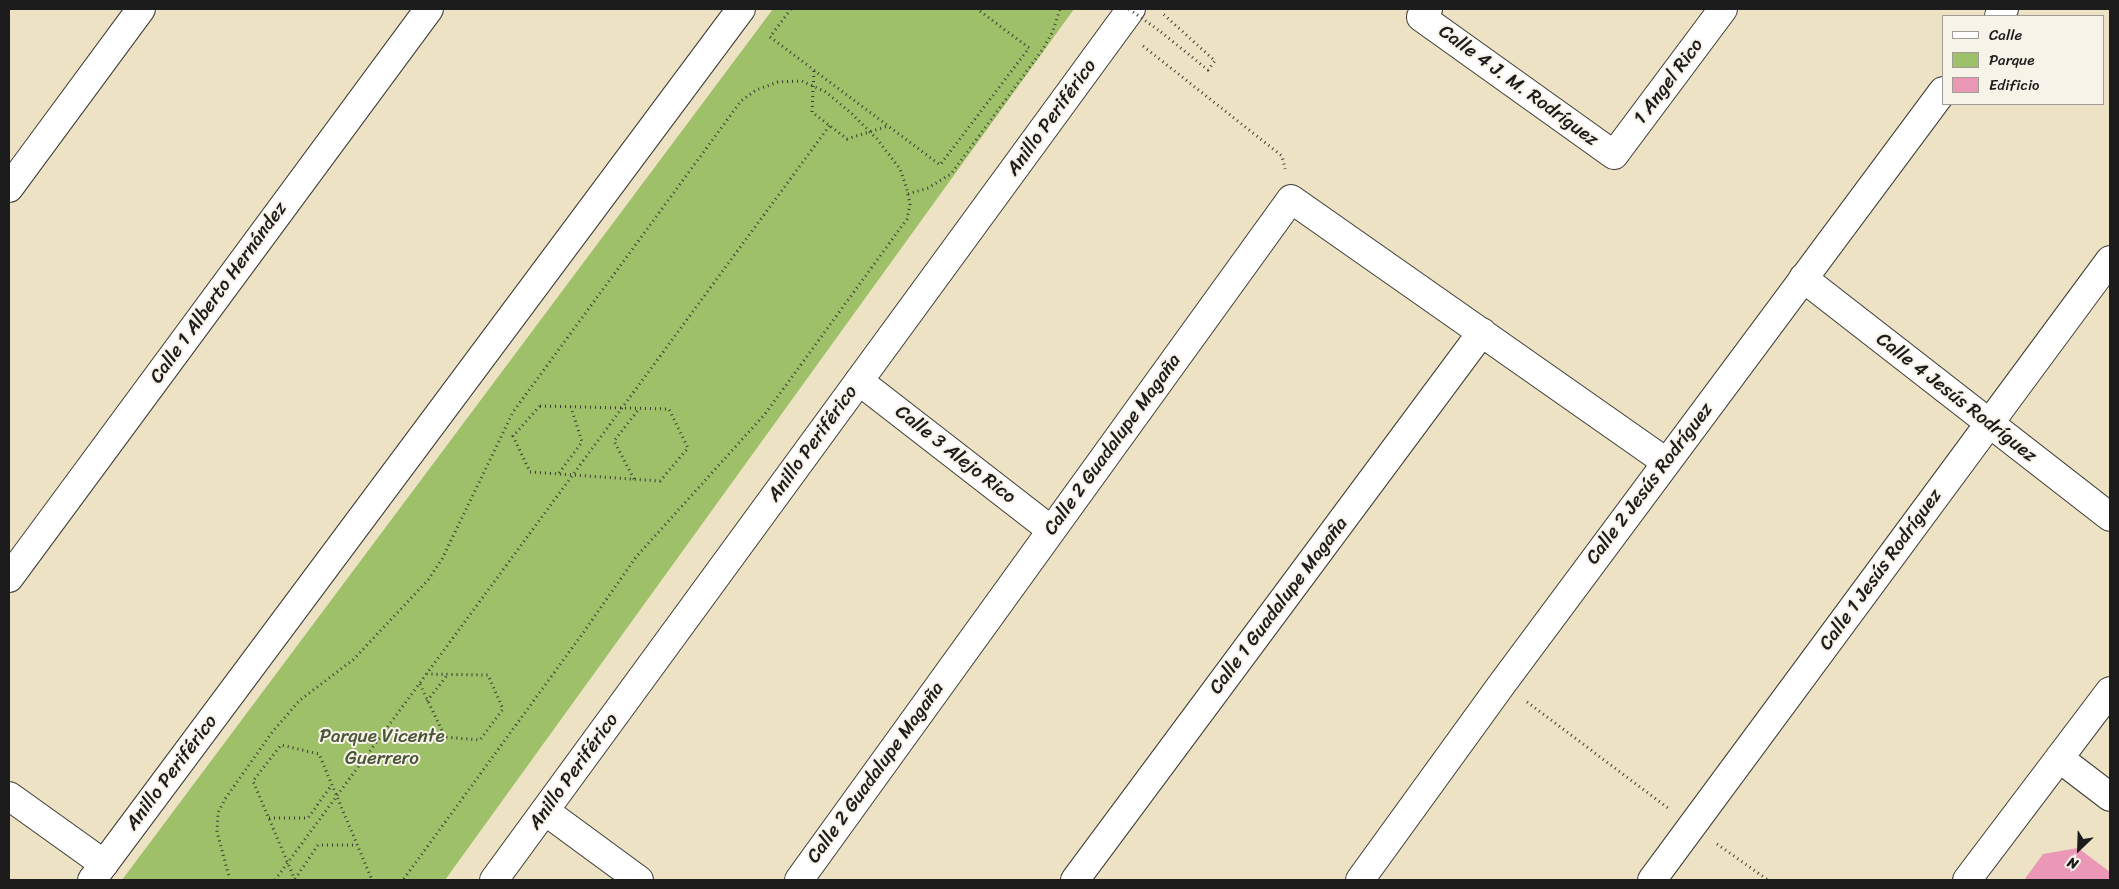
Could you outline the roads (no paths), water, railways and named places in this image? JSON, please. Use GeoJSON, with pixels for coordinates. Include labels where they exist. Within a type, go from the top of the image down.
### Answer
{"type":"FeatureCollection","features":[{"type":"Feature","properties":{"kind":"street"},"geometry":{"type":"LineString","coordinates":[[9,188],[141,9]]}},
{"type":"Feature","properties":{"kind":"street","name":"Calle 1 Alberto Hernández"},"geometry":{"type":"LineString","coordinates":[[9,578],[428,9]]}},
{"type":"Feature","properties":{"kind":"street","name":"Anillo Periférico"},"geometry":{"type":"LineString","coordinates":[[98,872],[741,9]]}},
{"type":"Feature","properties":{"kind":"street","name":"1 Angel Rico"},"geometry":{"type":"LineString","coordinates":[[1614,155],[1723,9]]}},
{"type":"Feature","properties":{"kind":"street","name":"Calle 4 J. M. Rodríguez"},"geometry":{"type":"LineString","coordinates":[[1425,13],[1614,155]]}},
{"type":"Feature","properties":{"kind":"street","name":"Anillo Periférico"},"geometry":{"type":"LineString","coordinates":[[494,880],[1126,15]]}},
{"type":"Feature","properties":{"kind":"street","name":"Calle 2 Jesús Rodríguez"},"geometry":{"type":"LineString","coordinates":[[1360,880],[1666,462],[1942,92]]}},
{"type":"Feature","properties":{"kind":"street","name":"Calle 2 Guadalupe Magaña"},"geometry":{"type":"LineString","coordinates":[[799,880],[1291,199],[1482,332]]}},
{"type":"Feature","properties":{"kind":"street","name":"Calle 1 Jesús Rodríguez"},"geometry":{"type":"LineString","coordinates":[[1652,880],[2110,260]]}},
{"type":"Feature","properties":{"kind":"street","name":"Calle 4 Jesús Rodríguez"},"geometry":{"type":"LineString","coordinates":[[1803,278],[1988,424],[2110,517]]}},
{"type":"Feature","properties":{"kind":"street"},"geometry":{"type":"LineString","coordinates":[[1482,332],[1666,462]]}},
{"type":"Feature","properties":{"kind":"street","name":"Calle 1 Guadalupe Magaña"},"geometry":{"type":"LineString","coordinates":[[1075,880],[1482,332]]}},
{"type":"Feature","properties":{"kind":"street","name":"Calle 3 Alejo Rico"},"geometry":{"type":"LineString","coordinates":[[859,381],[1051,530]]}},
{"type":"Feature","properties":{"kind":"street"},"geometry":{"type":"LineString","coordinates":[[1967,880],[2110,691]]}},
{"type":"Feature","properties":{"kind":"street"},"geometry":{"type":"LineString","coordinates":[[2059,758],[2110,797]]}},
{"type":"Feature","properties":{"kind":"street"},"geometry":{"type":"LineString","coordinates":[[9,796],[98,872]]}},
{"type":"Feature","properties":{"kind":"street"},"geometry":{"type":"LineString","coordinates":[[545,811],[639,880]]}},
{"type":"Feature","properties":{"kind":"park label","name":"Parque Vicente Guerrero"},"geometry":{"type":"Point","coordinates":[382,748]}}]}
